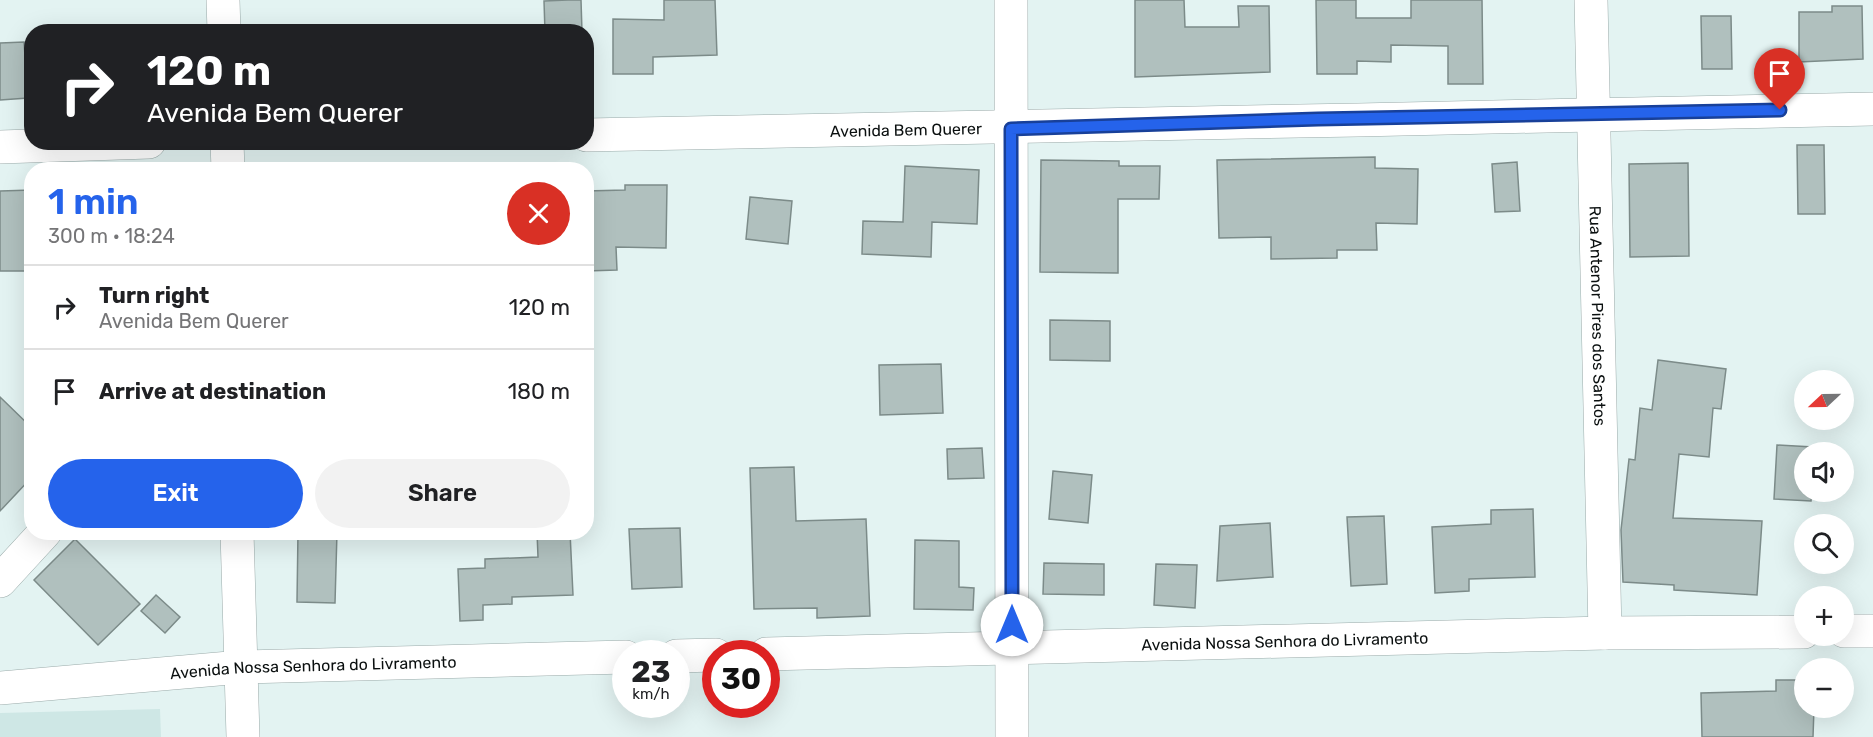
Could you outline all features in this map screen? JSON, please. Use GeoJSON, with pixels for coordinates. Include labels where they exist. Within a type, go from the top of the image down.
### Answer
{"type":"FeatureCollection","features":[{"type":"Feature","properties":{"kind":"street"},"geometry":{"type":"LineString","coordinates":[[223,0],[224,24]]}},
{"type":"Feature","properties":{"kind":"street"},"geometry":{"type":"LineString","coordinates":[[1011,0],[1012,737]]}},
{"type":"Feature","properties":{"kind":"street","name":"Rua Antenor Pires dos Santos"},"geometry":{"type":"LineString","coordinates":[[1591,0],[1605,633]]}},
{"type":"Feature","properties":{"kind":"street","name":"Avenida Bem Querer"},"geometry":{"type":"LineString","coordinates":[[594,135],[1011,129],[1306,119],[1873,109]]}},
{"type":"Feature","properties":{"kind":"street"},"geometry":{"type":"LineString","coordinates":[[0,147],[24,146]]}},
{"type":"Feature","properties":{"kind":"street"},"geometry":{"type":"LineString","coordinates":[[0,581],[38,540]]}},
{"type":"Feature","properties":{"kind":"street"},"geometry":{"type":"LineString","coordinates":[[237,540],[243,737]]}},
{"type":"Feature","properties":{"kind":"street"},"geometry":{"type":"LineString","coordinates":[[1854,631],[1873,631]]}},
{"type":"Feature","properties":{"kind":"street","name":"Avenida Nossa Senhora do Livramento"},"geometry":{"type":"LineString","coordinates":[[780,654],[1605,633],[1794,632]]}},
{"type":"Feature","properties":{"kind":"street","name":"Avenida Nossa Senhora do Livramento"},"geometry":{"type":"LineString","coordinates":[[0,688],[241,667],[612,657]]}},
{"type":"Feature","properties":{"kind":"shaded area"},"geometry":{"type":"Polygon","coordinates":[[[160,709],[161,737],[0,737],[0,713],[160,709]]]}},
{"type":"Feature","properties":{"kind":"building"},"geometry":{"type":"Polygon","coordinates":[[[581,0],[582,24],[545,24],[544,1],[581,0]]]}},
{"type":"Feature","properties":{"kind":"building"},"geometry":{"type":"Polygon","coordinates":[[[664,0],[715,0],[717,55],[653,57],[653,74],[613,74],[613,19],[664,20],[664,0]]]}},
{"type":"Feature","properties":{"kind":"building"},"geometry":{"type":"Polygon","coordinates":[[[1135,0],[1184,0],[1185,27],[1239,27],[1238,6],[1269,6],[1270,72],[1135,77],[1135,0]]]}},
{"type":"Feature","properties":{"kind":"building"},"geometry":{"type":"Polygon","coordinates":[[[1316,0],[1356,0],[1356,18],[1411,18],[1411,0],[1482,0],[1483,84],[1448,84],[1448,46],[1391,45],[1391,62],[1357,61],[1357,74],[1317,74],[1316,0]]]}},
{"type":"Feature","properties":{"kind":"building"},"geometry":{"type":"Polygon","coordinates":[[[1832,6],[1862,6],[1863,59],[1799,62],[1799,12],[1832,12],[1832,6]]]}},
{"type":"Feature","properties":{"kind":"building"},"geometry":{"type":"Polygon","coordinates":[[[1701,16],[1731,16],[1732,69],[1702,69],[1701,16]]]}},
{"type":"Feature","properties":{"kind":"building"},"geometry":{"type":"Polygon","coordinates":[[[24,42],[24,98],[0,100],[0,43],[24,42]]]}},
{"type":"Feature","properties":{"kind":"building"},"geometry":{"type":"Polygon","coordinates":[[[1797,145],[1824,145],[1825,214],[1798,214],[1797,145]]]}},
{"type":"Feature","properties":{"kind":"building"},"geometry":{"type":"Polygon","coordinates":[[[1375,157],[1375,168],[1418,169],[1417,224],[1376,223],[1377,250],[1337,250],[1337,258],[1271,259],[1271,237],[1219,238],[1217,160],[1375,157]]]}},
{"type":"Feature","properties":{"kind":"building"},"geometry":{"type":"Polygon","coordinates":[[[1041,160],[1119,161],[1119,166],[1160,166],[1159,199],[1118,199],[1118,273],[1040,272],[1041,160]]]}},
{"type":"Feature","properties":{"kind":"building"},"geometry":{"type":"Polygon","coordinates":[[[1517,162],[1520,211],[1495,212],[1492,164],[1517,162]]]}},
{"type":"Feature","properties":{"kind":"building"},"geometry":{"type":"Polygon","coordinates":[[[1688,163],[1689,256],[1630,257],[1629,164],[1688,163]]]}},
{"type":"Feature","properties":{"kind":"building"},"geometry":{"type":"Polygon","coordinates":[[[905,166],[979,170],[977,224],[932,222],[931,257],[862,254],[863,221],[903,222],[905,166]]]}},
{"type":"Feature","properties":{"kind":"building"},"geometry":{"type":"Polygon","coordinates":[[[625,185],[667,185],[666,248],[616,247],[617,270],[594,271],[594,191],[625,190],[625,185]]]}},
{"type":"Feature","properties":{"kind":"building"},"geometry":{"type":"Polygon","coordinates":[[[24,190],[24,271],[0,271],[0,191],[24,190]]]}},
{"type":"Feature","properties":{"kind":"building"},"geometry":{"type":"Polygon","coordinates":[[[750,197],[792,201],[788,244],[746,239],[750,197]]]}},
{"type":"Feature","properties":{"kind":"building"},"geometry":{"type":"Polygon","coordinates":[[[1050,320],[1110,321],[1110,361],[1050,360],[1050,320]]]}},
{"type":"Feature","properties":{"kind":"building"},"geometry":{"type":"Polygon","coordinates":[[[1658,360],[1726,369],[1721,409],[1713,408],[1709,457],[1679,454],[1673,518],[1762,521],[1757,595],[1674,590],[1674,585],[1623,582],[1621,530],[1629,459],[1635,460],[1640,408],[1652,410],[1658,360]]]}},
{"type":"Feature","properties":{"kind":"building"},"geometry":{"type":"Polygon","coordinates":[[[941,364],[943,413],[880,415],[879,365],[941,364]]]}},
{"type":"Feature","properties":{"kind":"building"},"geometry":{"type":"Polygon","coordinates":[[[0,397],[24,420],[24,486],[0,511],[0,397]]]}},
{"type":"Feature","properties":{"kind":"building"},"geometry":{"type":"Polygon","coordinates":[[[1777,445],[1794,446],[1794,500],[1774,499],[1777,445]]]}},
{"type":"Feature","properties":{"kind":"building"},"geometry":{"type":"Polygon","coordinates":[[[982,448],[984,478],[948,479],[947,449],[982,448]]]}},
{"type":"Feature","properties":{"kind":"building"},"geometry":{"type":"Polygon","coordinates":[[[794,467],[796,521],[866,519],[870,616],[817,618],[817,608],[754,609],[750,468],[794,467]]]}},
{"type":"Feature","properties":{"kind":"building"},"geometry":{"type":"Polygon","coordinates":[[[1053,471],[1092,475],[1088,523],[1049,519],[1053,471]]]}},
{"type":"Feature","properties":{"kind":"building"},"geometry":{"type":"Polygon","coordinates":[[[1533,509],[1535,577],[1469,579],[1469,591],[1435,593],[1432,527],[1491,524],[1491,510],[1533,509]]]}},
{"type":"Feature","properties":{"kind":"building"},"geometry":{"type":"Polygon","coordinates":[[[1384,516],[1387,584],[1351,586],[1347,517],[1384,516]]]}},
{"type":"Feature","properties":{"kind":"building"},"geometry":{"type":"Polygon","coordinates":[[[1270,523],[1273,577],[1217,581],[1220,526],[1270,523]]]}},
{"type":"Feature","properties":{"kind":"building"},"geometry":{"type":"Polygon","coordinates":[[[680,528],[682,587],[632,589],[629,529],[680,528]]]}},
{"type":"Feature","properties":{"kind":"building"},"geometry":{"type":"Polygon","coordinates":[[[76,540],[140,604],[98,645],[34,580],[76,540]]]}},
{"type":"Feature","properties":{"kind":"building"},"geometry":{"type":"Polygon","coordinates":[[[298,540],[337,540],[335,603],[297,602],[298,540]]]}},
{"type":"Feature","properties":{"kind":"building"},"geometry":{"type":"Polygon","coordinates":[[[537,540],[570,540],[573,595],[512,597],[512,604],[483,605],[483,620],[460,621],[458,569],[485,568],[485,559],[538,557],[537,540]]]}},
{"type":"Feature","properties":{"kind":"building"},"geometry":{"type":"Polygon","coordinates":[[[915,540],[959,541],[959,587],[974,588],[973,610],[914,609],[915,540]]]}},
{"type":"Feature","properties":{"kind":"building"},"geometry":{"type":"Polygon","coordinates":[[[1044,563],[1104,564],[1104,595],[1043,594],[1044,563]]]}},
{"type":"Feature","properties":{"kind":"building"},"geometry":{"type":"Polygon","coordinates":[[[1156,564],[1197,565],[1195,608],[1154,605],[1156,564]]]}},
{"type":"Feature","properties":{"kind":"building"},"geometry":{"type":"Polygon","coordinates":[[[156,595],[180,617],[165,633],[141,611],[156,595]]]}},
{"type":"Feature","properties":{"kind":"building"},"geometry":{"type":"Polygon","coordinates":[[[1776,680],[1794,680],[1794,718],[1814,718],[1813,737],[1702,737],[1701,693],[1776,691],[1776,680]]]}},
{"type":"Feature","properties":{"kind":"route"},"geometry":{"type":"LineString","coordinates":[[1012,625],[1011,129],[1318,119],[1780,110]]}}]}
